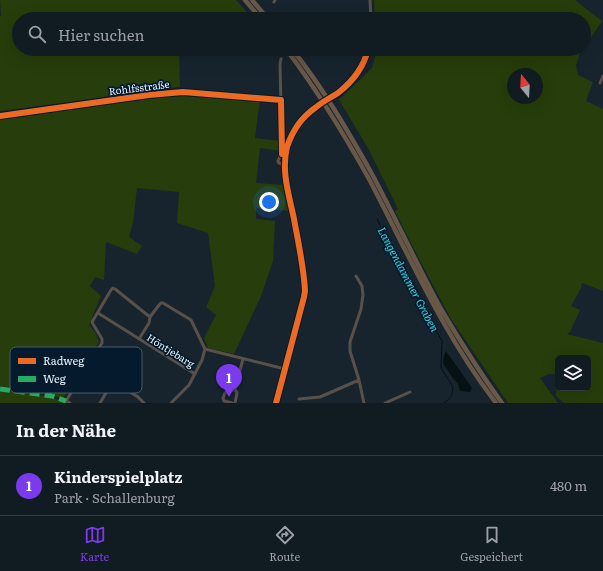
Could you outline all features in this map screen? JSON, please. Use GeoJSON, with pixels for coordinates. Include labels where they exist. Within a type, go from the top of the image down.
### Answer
{"type":"FeatureCollection","features":[{"type":"Feature","properties":{"kind":"highway"},"geometry":{"type":"LineString","coordinates":[[245,0],[255,12]]}},
{"type":"Feature","properties":{"kind":"highway"},"geometry":{"type":"LineString","coordinates":[[252,0],[262,12]]}},
{"type":"Feature","properties":{"kind":"highway"},"geometry":{"type":"LineString","coordinates":[[291,56],[332,115],[368,179],[447,330],[475,374],[496,403]]}},
{"type":"Feature","properties":{"kind":"highway"},"geometry":{"type":"LineString","coordinates":[[297,56],[324,93],[343,123],[372,174],[441,308],[462,344],[496,395],[504,403]]}},
{"type":"Feature","properties":{"kind":"street"},"geometry":{"type":"LineString","coordinates":[[370,0],[371,12]]}},
{"type":"Feature","properties":{"kind":"street"},"geometry":{"type":"LineString","coordinates":[[276,403],[305,289],[296,230],[285,175],[284,165],[287,148],[290,139],[302,119],[315,107],[345,87],[360,70],[367,56]]}},
{"type":"Feature","properties":{"kind":"street"},"geometry":{"type":"LineString","coordinates":[[281,59],[282,150],[278,161],[284,165]]}},
{"type":"Feature","properties":{"kind":"street"},"geometry":{"type":"LineString","coordinates":[[600,83],[603,76]]}},
{"type":"Feature","properties":{"kind":"street","name":"Rohlfsstraße"},"geometry":{"type":"LineString","coordinates":[[0,116],[149,95],[183,92],[281,100]]}},
{"type":"Feature","properties":{"kind":"street"},"geometry":{"type":"LineString","coordinates":[[356,276],[362,286],[363,295],[361,309],[350,342],[350,351],[364,403]]}},
{"type":"Feature","properties":{"kind":"street","name":"Höntjebarg"},"geometry":{"type":"LineString","coordinates":[[100,347],[102,339],[92,322],[113,288],[150,317]]}},
{"type":"Feature","properties":{"kind":"street","name":"Höntjebarg"},"geometry":{"type":"LineString","coordinates":[[139,339],[149,323],[150,317],[159,305],[163,303],[191,320],[205,349]]}},
{"type":"Feature","properties":{"kind":"street","name":"Höntjebarg"},"geometry":{"type":"LineString","coordinates":[[98,313],[195,374]]}},
{"type":"Feature","properties":{"kind":"street"},"geometry":{"type":"LineString","coordinates":[[171,403],[189,386],[202,360],[205,349],[285,370]]}},
{"type":"Feature","properties":{"kind":"street"},"geometry":{"type":"LineString","coordinates":[[235,403],[237,394],[235,390],[243,359]]}},
{"type":"Feature","properties":{"kind":"street"},"geometry":{"type":"LineString","coordinates":[[299,399],[320,397],[359,380]]}},
{"type":"Feature","properties":{"kind":"street"},"geometry":{"type":"LineString","coordinates":[[232,403],[224,401],[222,398],[224,393],[235,390]]}},
{"type":"Feature","properties":{"kind":"street"},"geometry":{"type":"LineString","coordinates":[[385,403],[410,392]]}},
{"type":"Feature","properties":{"kind":"street","name":"Höntjebarg"},"geometry":{"type":"LineString","coordinates":[[70,403],[66,401],[71,393]]}},
{"type":"Feature","properties":{"kind":"street"},"geometry":{"type":"LineString","coordinates":[[100,403],[106,393]]}},
{"type":"Feature","properties":{"kind":"street"},"geometry":{"type":"LineString","coordinates":[[132,393],[144,403]]}},
{"type":"Feature","properties":{"kind":"green space"},"geometry":{"type":"Polygon","coordinates":[[[0,0],[236,0],[247,12],[12,12],[12,56],[179,56],[180,87],[148,90],[0,111],[0,0]]]}},
{"type":"Feature","properties":{"kind":"green space"},"geometry":{"type":"Polygon","coordinates":[[[374,0],[575,0],[590,12],[375,12],[374,0]]]}},
{"type":"Feature","properties":{"kind":"green space"},"geometry":{"type":"Polygon","coordinates":[[[591,12],[602,21],[591,38],[591,12]]]}},
{"type":"Feature","properties":{"kind":"green space"},"geometry":{"type":"Polygon","coordinates":[[[375,56],[579,56],[576,66],[578,75],[593,82],[586,101],[603,109],[603,291],[582,283],[581,288],[571,306],[580,310],[570,332],[567,334],[603,343],[603,403],[564,403],[556,396],[556,391],[591,391],[591,355],[555,355],[555,374],[549,374],[540,378],[558,403],[508,403],[451,319],[395,211],[398,209],[368,148],[339,100],[372,68],[375,56]]]}},
{"type":"Feature","properties":{"kind":"green space"},"geometry":{"type":"Polygon","coordinates":[[[173,94],[260,99],[255,138],[281,141],[282,151],[260,148],[256,183],[285,185],[290,211],[256,208],[256,219],[275,221],[273,261],[261,296],[234,354],[208,348],[204,338],[216,315],[206,307],[215,286],[208,233],[177,223],[179,192],[137,188],[133,223],[129,237],[142,246],[137,254],[106,242],[104,280],[95,277],[90,286],[101,296],[89,325],[95,332],[99,342],[96,347],[10,347],[10,388],[0,386],[0,119],[173,94]]]}},
{"type":"Feature","properties":{"kind":"green space"},"geometry":{"type":"Polygon","coordinates":[[[0,389],[10,391],[10,393],[26,393],[51,397],[65,403],[0,403],[0,389]]]}},
{"type":"Feature","properties":{"kind":"green space"},"geometry":{"type":"Polygon","coordinates":[[[40,393],[67,393],[63,399],[40,393]]]}},
{"type":"Feature","properties":{"kind":"shaded area"},"geometry":{"type":"Polygon","coordinates":[[[446,351],[472,388],[470,392],[460,391],[458,384],[443,363],[446,351]]]}},
{"type":"Feature","properties":{"kind":"waterway","name":"Langendammer Graben"},"geometry":{"type":"LineString","coordinates":[[377,219],[442,341],[441,368],[453,387],[451,396],[444,403]]}},
{"type":"Feature","properties":{"kind":"marked path"},"geometry":{"type":"LineString","coordinates":[[0,389],[10,390]]}},
{"type":"Feature","properties":{"kind":"marked path"},"geometry":{"type":"LineString","coordinates":[[30,393],[52,396],[66,401]]}},
{"type":"Feature","properties":{"kind":"cycle path"},"geometry":{"type":"LineString","coordinates":[[276,403],[305,291],[301,255],[286,183],[285,156],[287,147],[295,130],[302,120],[320,104],[338,93],[348,84],[364,62],[366,56]]}},
{"type":"Feature","properties":{"kind":"cycle path"},"geometry":{"type":"LineString","coordinates":[[0,116],[149,95],[183,92],[281,100],[282,154]]}},
{"type":"Feature","properties":{"kind":"place","name":"Kinderspielplatz"},"geometry":{"type":"Point","coordinates":[229,397]}}]}
